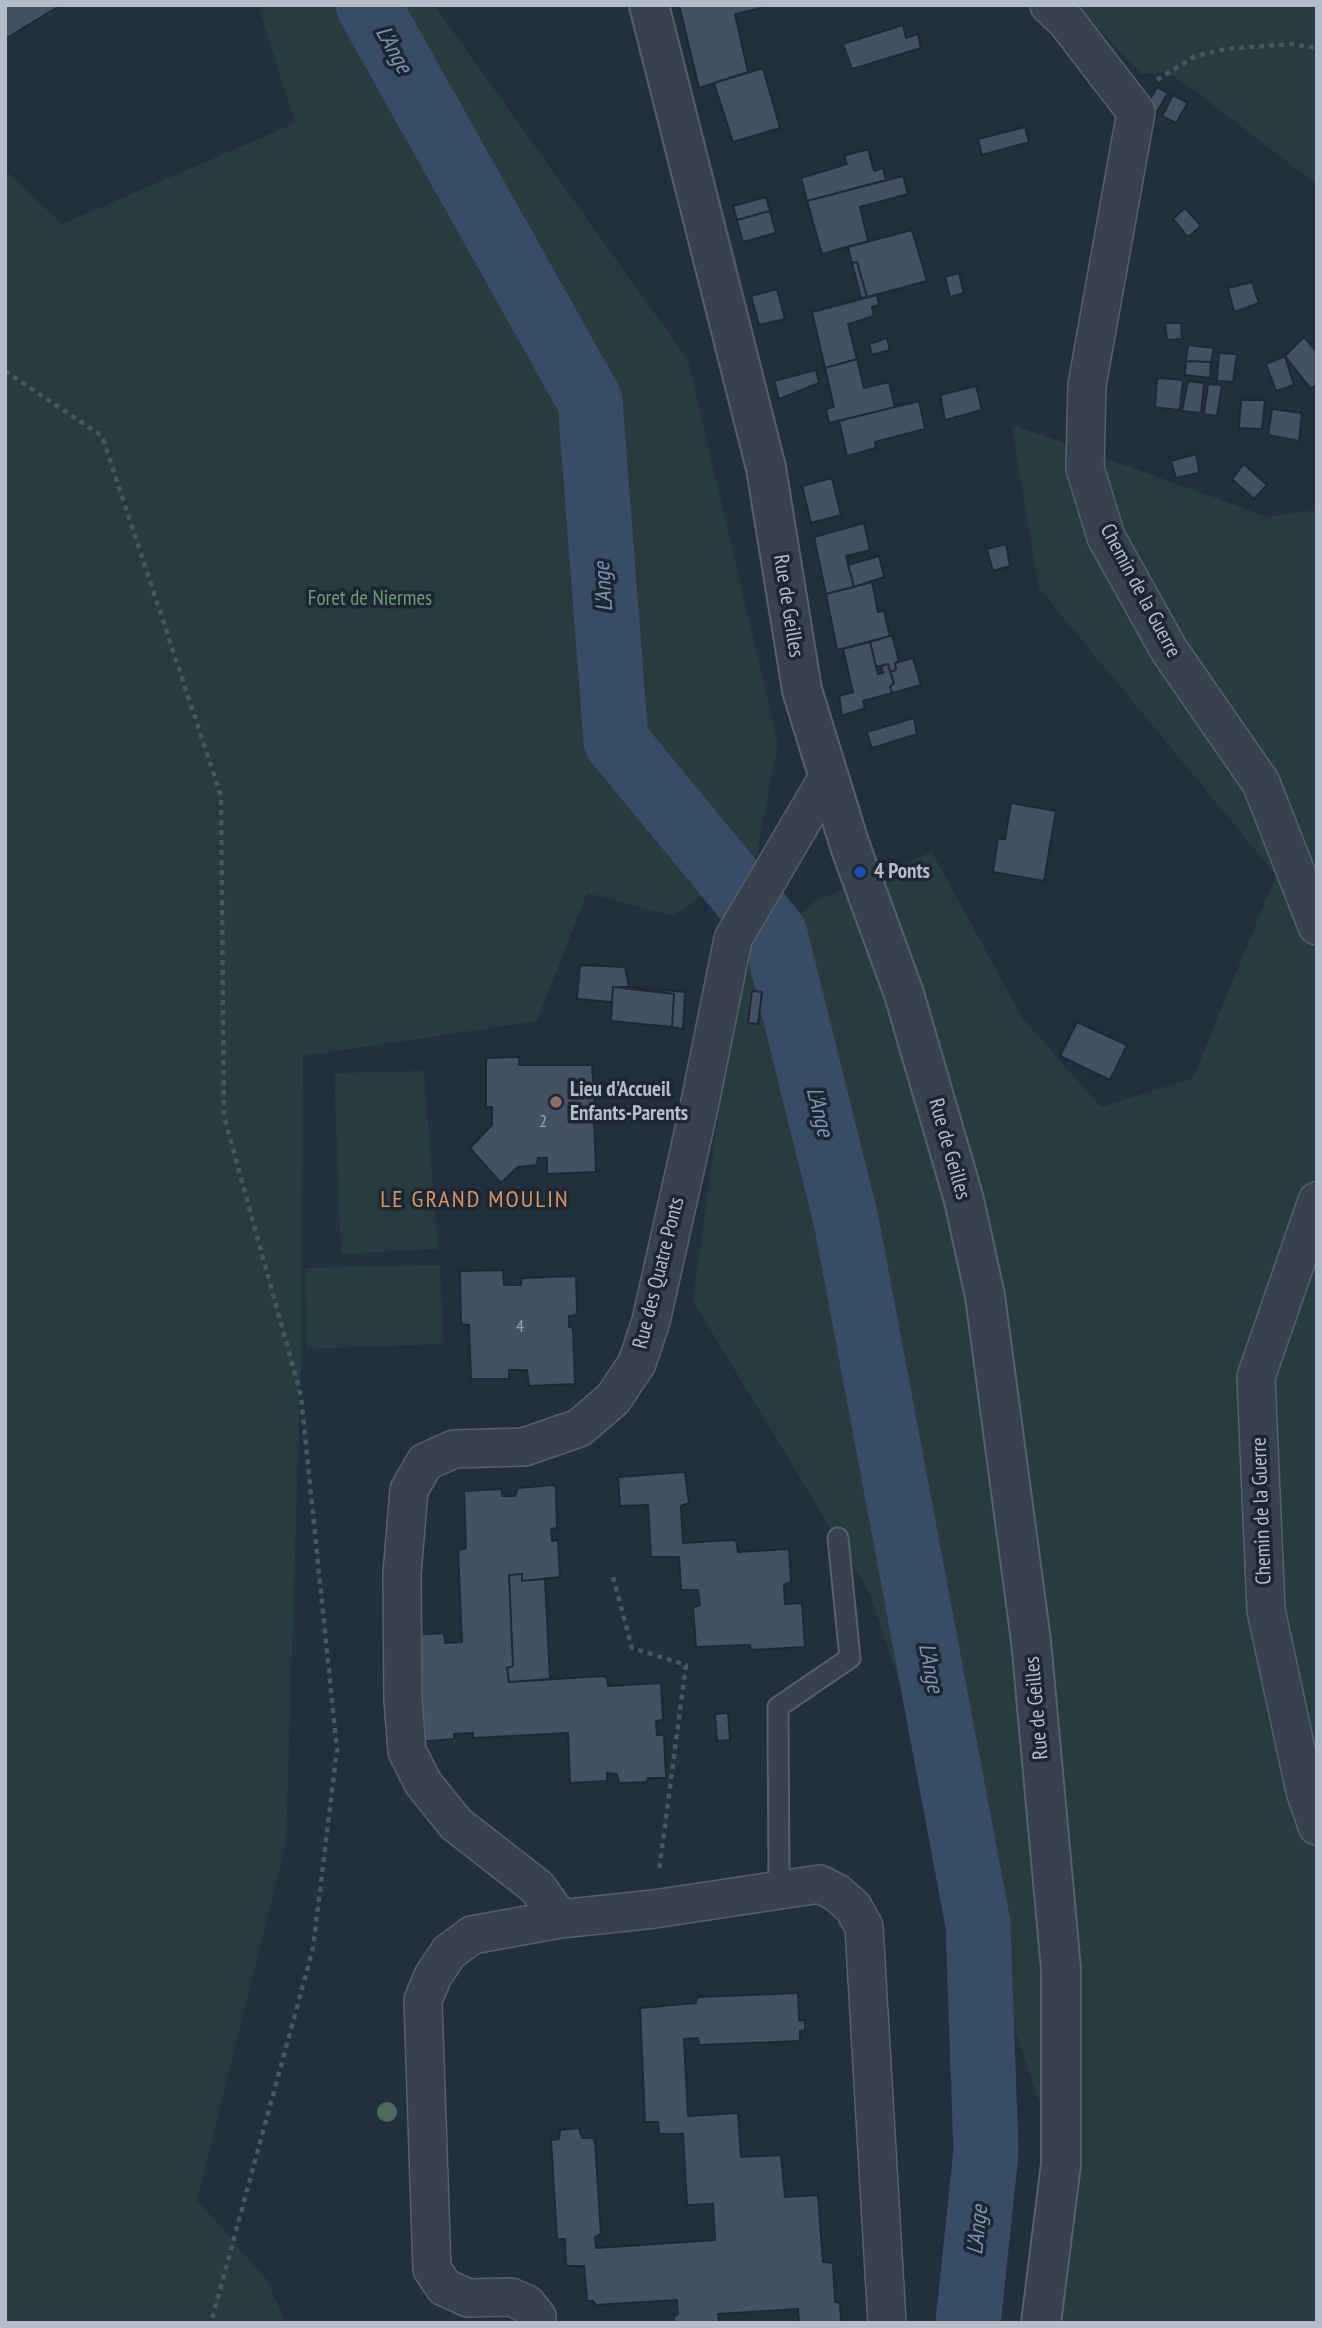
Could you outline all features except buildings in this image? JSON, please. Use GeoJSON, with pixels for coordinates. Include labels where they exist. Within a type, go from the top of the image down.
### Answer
{"type":"FeatureCollection","features":[{"type":"Feature","properties":{"kind":"street","name":"Rue de Geilles"},"geometry":{"type":"LineString","coordinates":[[649,5],[766,468],[798,668],[850,846],[904,994],[964,1200],[987,1310],[1031,1642],[1062,1969],[1061,2165],[1041,2323]]}},
{"type":"Feature","properties":{"kind":"street"},"geometry":{"type":"LineString","coordinates":[[1049,5],[1067,22],[1128,102]]}},
{"type":"Feature","properties":{"kind":"street","name":"Chemin de la Guerre"},"geometry":{"type":"LineString","coordinates":[[1128,102],[1136,112],[1087,385],[1085,468],[1106,537],[1163,639],[1261,783],[1317,926]]}},
{"type":"Feature","properties":{"kind":"street","name":"Rue des Quatre Ponts"},"geometry":{"type":"LineString","coordinates":[[560,1919],[537,1887],[456,1825],[423,1783],[407,1751],[403,1700],[402,1574],[409,1490],[425,1462],[454,1449],[524,1447],[579,1428],[613,1399],[637,1363],[650,1321],[698,1112],[733,939],[828,777]]}},
{"type":"Feature","properties":{"kind":"street","name":"Chemin de la Guerre"},"geometry":{"type":"LineString","coordinates":[[1317,1201],[1256,1377],[1266,1610],[1306,1791],[1317,1826]]}},
{"type":"Feature","properties":{"kind":"street"},"geometry":{"type":"LineString","coordinates":[[537,2323],[537,2317],[527,2304],[511,2298],[468,2298],[444,2287],[432,2269],[424,2000],[433,1976],[449,1952],[472,1935],[560,1919],[654,1909],[820,1884],[853,1907],[864,1927],[887,2323]]}},
{"type":"Feature","properties":{"kind":"lane"},"geometry":{"type":"LineString","coordinates":[[779,1889],[778,1707],[850,1658],[838,1538]]}},
{"type":"Feature","properties":{"kind":"path"},"geometry":{"type":"LineString","coordinates":[[1128,102],[1167,72],[1195,56],[1226,49],[1291,44],[1317,48]]}},
{"type":"Feature","properties":{"kind":"path"},"geometry":{"type":"LineString","coordinates":[[5,371],[102,436],[221,796],[224,1116],[301,1396],[337,1750],[313,1948],[211,2323]]}},
{"type":"Feature","properties":{"kind":"path"},"geometry":{"type":"LineString","coordinates":[[613,1577],[632,1648],[686,1665],[654,1909]]}},
{"type":"Feature","properties":{"kind":"green space","name":"Foret de Niermes"},"geometry":{"type":"Polygon","coordinates":[[[258,5],[434,5],[688,360],[778,743],[757,854],[674,916],[587,893],[537,1021],[303,1056],[301,1362],[286,1843],[197,2200],[267,2280],[286,2323],[5,2323],[5,170],[62,224],[295,123],[258,5]]]}},
{"type":"Feature","properties":{"kind":"green space"},"geometry":{"type":"Polygon","coordinates":[[[1077,5],[1317,5],[1317,185],[1167,72],[1141,74],[1077,5]]]}},
{"type":"Feature","properties":{"kind":"green space"},"geometry":{"type":"Polygon","coordinates":[[[1011,424],[1268,517],[1317,510],[1317,2323],[1042,2323],[1061,2167],[869,1592],[693,1301],[737,976],[815,901],[932,852],[1023,1019],[1101,1107],[1193,1078],[1276,875],[1039,588],[1011,424]]]}},
{"type":"Feature","properties":{"kind":"green space"},"geometry":{"type":"Polygon","coordinates":[[[424,1071],[438,1249],[341,1254],[334,1073],[424,1071]]]}},
{"type":"Feature","properties":{"kind":"green space"},"geometry":{"type":"Polygon","coordinates":[[[440,1265],[444,1344],[307,1349],[305,1268],[440,1265]]]}},
{"type":"Feature","properties":{"kind":"waterway","name":"L'Ange"},"geometry":{"type":"LineString","coordinates":[[368,5],[590,401],[616,741],[775,934],[846,1220],[978,1924],[986,2152],[968,2323]]}},
{"type":"Feature","properties":{"kind":"place","name":"4 Ponts"},"geometry":{"type":"Point","coordinates":[860,872]}},
{"type":"Feature","properties":{"kind":"place","name":"Lieu d'Accueil Enfants-Parents"},"geometry":{"type":"Point","coordinates":[556,1102]}},
{"type":"Feature","properties":{"kind":"district","name":"LE GRAND MOULIN"},"geometry":{"type":"Point","coordinates":[475,1200]}}]}
